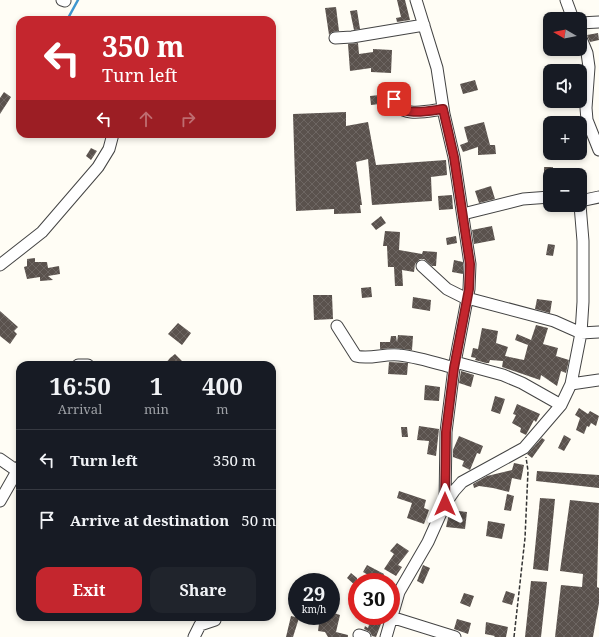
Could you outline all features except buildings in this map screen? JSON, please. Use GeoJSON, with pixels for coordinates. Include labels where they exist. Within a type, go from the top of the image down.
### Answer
{"type":"FeatureCollection","features":[{"type":"Feature","properties":{"kind":"street"},"geometry":{"type":"LineString","coordinates":[[416,0],[437,68],[443,109],[454,157],[470,264],[467,299],[455,365],[446,432],[445,504]]}},
{"type":"Feature","properties":{"kind":"street"},"geometry":{"type":"LineString","coordinates":[[566,0],[570,12]]}},
{"type":"Feature","properties":{"kind":"street"},"geometry":{"type":"LineString","coordinates":[[587,23],[599,22]]}},
{"type":"Feature","properties":{"kind":"street"},"geometry":{"type":"LineString","coordinates":[[335,38],[352,37],[424,26]]}},
{"type":"Feature","properties":{"kind":"street"},"geometry":{"type":"LineString","coordinates":[[587,53],[589,67],[586,108],[587,120],[599,150]]}},
{"type":"Feature","properties":{"kind":"street"},"geometry":{"type":"LineString","coordinates":[[394,99],[400,108],[408,111],[443,109]]}},
{"type":"Feature","properties":{"kind":"street"},"geometry":{"type":"LineString","coordinates":[[0,265],[42,232],[98,167],[109,149],[112,138]]}},
{"type":"Feature","properties":{"kind":"street"},"geometry":{"type":"LineString","coordinates":[[587,200],[599,197]]}},
{"type":"Feature","properties":{"kind":"street"},"geometry":{"type":"LineString","coordinates":[[463,214],[523,200],[543,198]]}},
{"type":"Feature","properties":{"kind":"street"},"geometry":{"type":"LineString","coordinates":[[400,590],[428,542],[445,504],[462,482],[524,448],[545,426],[561,405],[571,384],[581,333],[584,269],[580,212]]}},
{"type":"Feature","properties":{"kind":"street"},"geometry":{"type":"LineString","coordinates":[[422,266],[447,289],[467,299],[554,321],[581,333],[599,332]]}},
{"type":"Feature","properties":{"kind":"street"},"geometry":{"type":"LineString","coordinates":[[337,326],[356,356],[362,358],[382,354],[400,355],[503,375],[522,383],[561,405]]}},
{"type":"Feature","properties":{"kind":"street"},"geometry":{"type":"LineString","coordinates":[[571,384],[599,380]]}},
{"type":"Feature","properties":{"kind":"street"},"geometry":{"type":"LineString","coordinates":[[0,459],[16,468]]}},
{"type":"Feature","properties":{"kind":"street"},"geometry":{"type":"LineString","coordinates":[[0,501],[16,475]]}},
{"type":"Feature","properties":{"kind":"street"},"geometry":{"type":"LineString","coordinates":[[400,620],[455,637]]}},
{"type":"Feature","properties":{"kind":"street"},"geometry":{"type":"LineString","coordinates":[[194,637],[200,625],[212,621]]}},
{"type":"Feature","properties":{"kind":"street"},"geometry":{"type":"LineString","coordinates":[[386,637],[389,625]]}},
{"type":"Feature","properties":{"kind":"path"},"geometry":{"type":"LineString","coordinates":[[514,637],[525,538],[528,471],[524,448]]}},
{"type":"Feature","properties":{"kind":"waterway"},"geometry":{"type":"LineString","coordinates":[[69,16],[78,0]]}},
{"type":"Feature","properties":{"kind":"route"},"geometry":{"type":"LineString","coordinates":[[394,99],[395,103],[403,110],[417,112],[443,109],[454,157],[470,264],[469,289],[454,368],[446,432],[445,504]]}}]}
